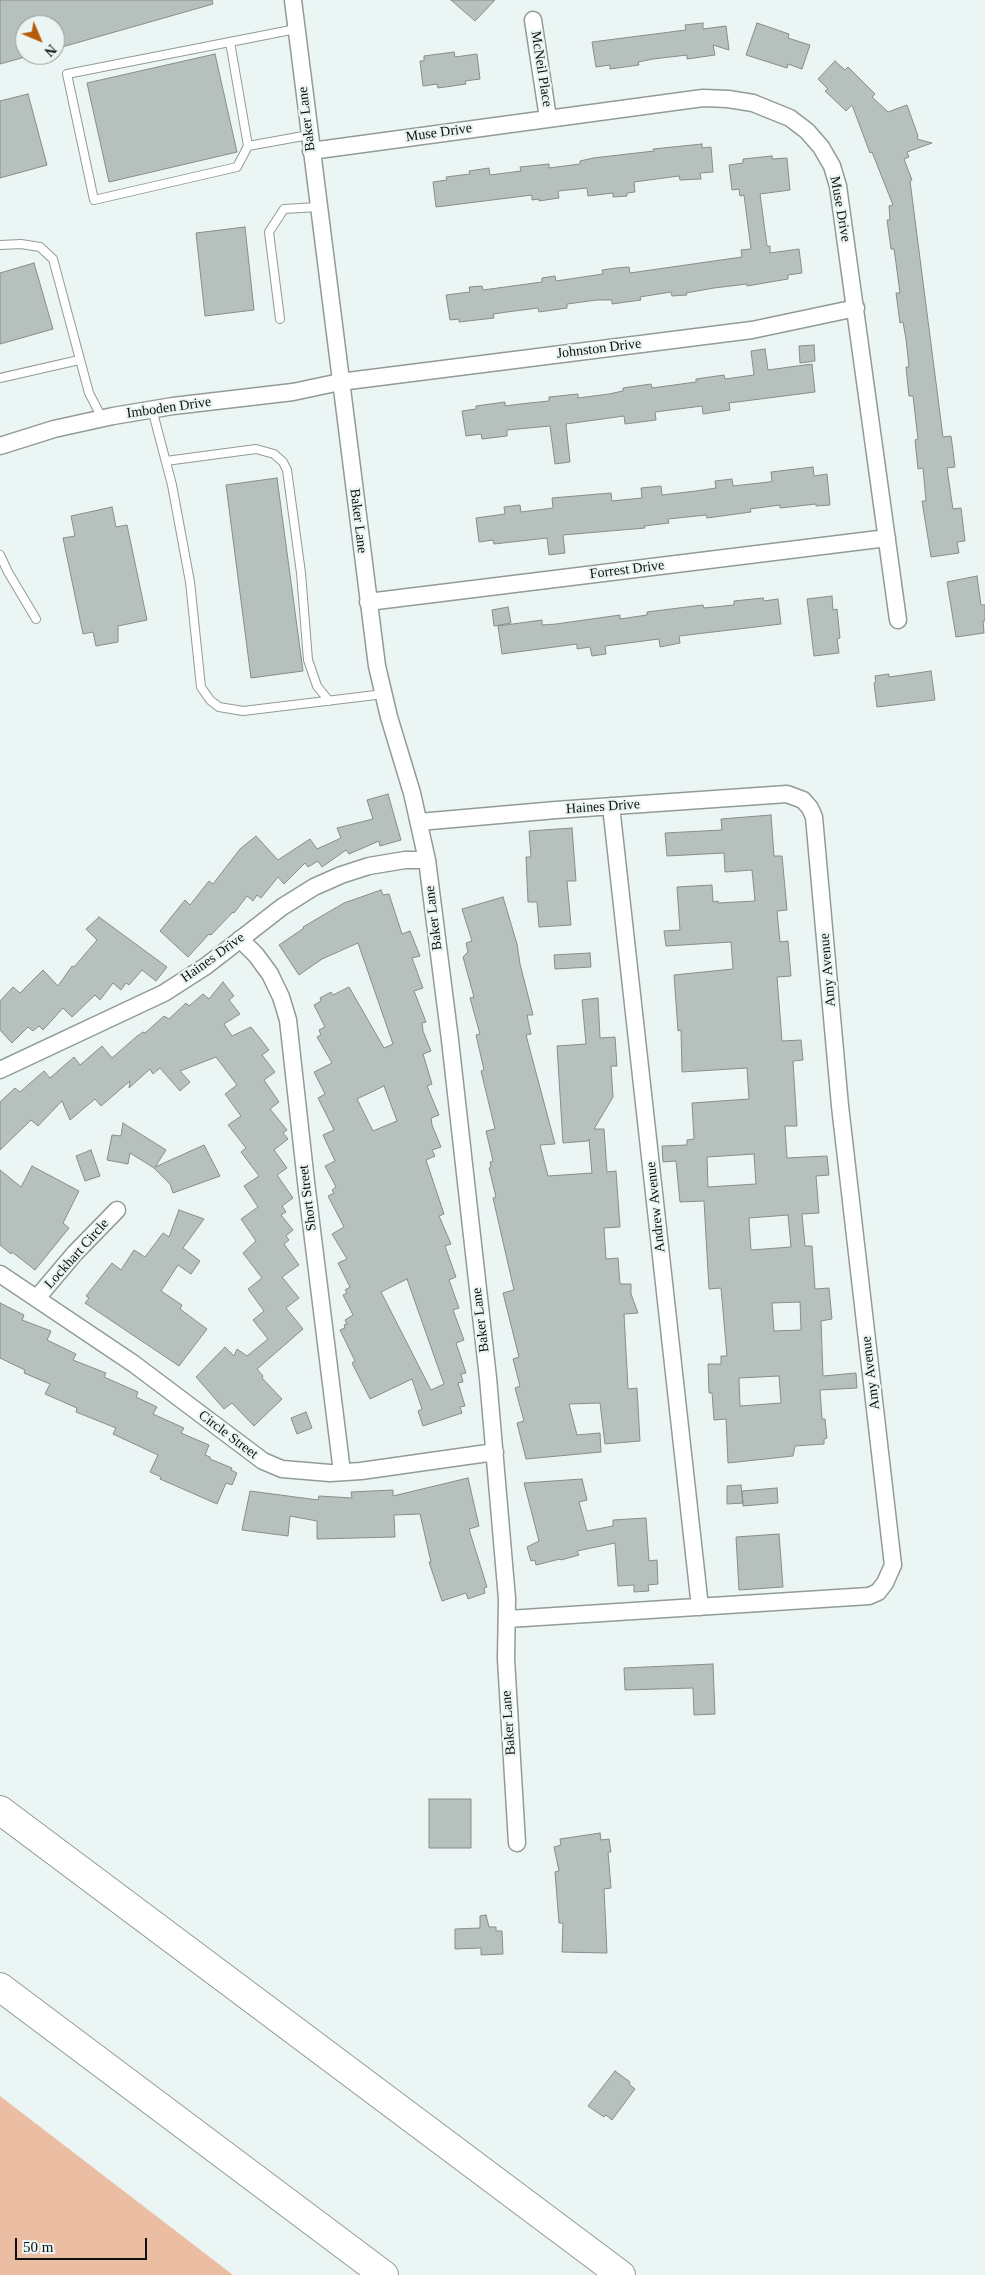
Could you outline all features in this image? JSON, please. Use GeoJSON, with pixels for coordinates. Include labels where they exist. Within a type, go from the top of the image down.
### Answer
{"type":"FeatureCollection","features":[{"type":"Feature","properties":{"kind":"highway"},"geometry":{"type":"LineString","coordinates":[[0,1810],[621,2275]]}},
{"type":"Feature","properties":{"kind":"highway"},"geometry":{"type":"LineString","coordinates":[[0,1987],[384,2275]]}},
{"type":"Feature","properties":{"kind":"street","name":"Baker Lane"},"geometry":{"type":"LineString","coordinates":[[293,0],[377,666],[419,822],[427,860],[450,1040],[495,1452],[508,1620],[506,1659],[517,1843]]}},
{"type":"Feature","properties":{"kind":"street","name":"McNeil Place"},"geometry":{"type":"LineString","coordinates":[[533,20],[548,118]]}},
{"type":"Feature","properties":{"kind":"street","name":"Muse Drive"},"geometry":{"type":"LineString","coordinates":[[310,143],[548,118],[703,98],[728,98],[753,103],[790,118],[807,131],[821,148],[832,166],[838,186],[898,620]]}},
{"type":"Feature","properties":{"kind":"street","name":"Johnston Drive"},"geometry":{"type":"LineString","coordinates":[[340,382],[752,330],[856,308]]}},
{"type":"Feature","properties":{"kind":"street","name":"Imboden Drive"},"geometry":{"type":"LineString","coordinates":[[0,446],[54,429],[102,418],[293,392],[340,382]]}},
{"type":"Feature","properties":{"kind":"street","name":"Forrest Drive"},"geometry":{"type":"LineString","coordinates":[[368,602],[887,538]]}},
{"type":"Feature","properties":{"kind":"street","name":"Haines Drive"},"geometry":{"type":"LineString","coordinates":[[419,822],[787,794]]}},
{"type":"Feature","properties":{"kind":"street","name":"Amy Avenue"},"geometry":{"type":"LineString","coordinates":[[508,1620],[869,1596],[878,1592],[885,1583],[893,1565],[840,1106],[814,816],[803,800],[787,794]]}},
{"type":"Feature","properties":{"kind":"street","name":"Andrew Avenue"},"geometry":{"type":"LineString","coordinates":[[611,806],[700,1607]]}},
{"type":"Feature","properties":{"kind":"street","name":"Haines Drive"},"geometry":{"type":"LineString","coordinates":[[0,1070],[164,993],[206,966],[282,907],[314,887],[341,875],[369,866],[405,860],[427,860]]}},
{"type":"Feature","properties":{"kind":"street","name":"Short Street"},"geometry":{"type":"LineString","coordinates":[[240,939],[256,954],[270,974],[281,996],[288,1020],[342,1472]]}},
{"type":"Feature","properties":{"kind":"street","name":"Lockhart Circle"},"geometry":{"type":"LineString","coordinates":[[37,1298],[75,1253],[117,1210]]}},
{"type":"Feature","properties":{"kind":"street","name":"Circle Street"},"geometry":{"type":"LineString","coordinates":[[0,1274],[134,1364],[263,1461],[282,1469],[300,1472],[342,1472],[495,1452]]}},
{"type":"Feature","properties":{"kind":"lane"},"geometry":{"type":"LineString","coordinates":[[230,42],[248,146],[237,167],[94,200],[66,74],[296,29]]}},
{"type":"Feature","properties":{"kind":"lane"},"geometry":{"type":"LineString","coordinates":[[248,146],[310,143]]}},
{"type":"Feature","properties":{"kind":"lane"},"geometry":{"type":"LineString","coordinates":[[280,319],[268,232],[284,208],[318,207]]}},
{"type":"Feature","properties":{"kind":"lane"},"geometry":{"type":"LineString","coordinates":[[0,245],[21,244],[40,247],[53,259],[89,393],[102,418]]}},
{"type":"Feature","properties":{"kind":"lane"},"geometry":{"type":"LineString","coordinates":[[0,378],[79,360]]}},
{"type":"Feature","properties":{"kind":"lane"},"geometry":{"type":"LineString","coordinates":[[152,410],[172,485],[190,582],[201,687],[210,700],[219,707],[243,711],[384,694]]}},
{"type":"Feature","properties":{"kind":"lane"},"geometry":{"type":"LineString","coordinates":[[166,460],[256,449],[274,454],[283,462],[287,470],[300,564],[308,660],[317,686],[329,701]]}},
{"type":"Feature","properties":{"kind":"lane"},"geometry":{"type":"LineString","coordinates":[[0,555],[36,619]]}},
{"type":"Feature","properties":{"kind":"shaded area"},"geometry":{"type":"Polygon","coordinates":[[[0,2096],[233,2275],[0,2275],[0,2096]]]}},
{"type":"Feature","properties":{"kind":"building"},"geometry":{"type":"Polygon","coordinates":[[[0,0],[212,0],[213,4],[65,46],[65,15],[15,15],[15,60],[0,64],[0,0]]]}},
{"type":"Feature","properties":{"kind":"building"},"geometry":{"type":"Polygon","coordinates":[[[451,0],[495,0],[475,21],[451,0]]]}},
{"type":"Feature","properties":{"kind":"building"},"geometry":{"type":"Polygon","coordinates":[[[703,23],[703,29],[726,26],[729,50],[713,45],[715,55],[687,59],[687,55],[653,59],[638,62],[639,65],[610,69],[610,65],[596,67],[592,42],[686,30],[685,25],[703,23]]]}},
{"type":"Feature","properties":{"kind":"building"},"geometry":{"type":"Polygon","coordinates":[[[757,23],[789,34],[788,38],[810,45],[802,69],[788,64],[787,68],[746,55],[757,23]]]}},
{"type":"Feature","properties":{"kind":"building"},"geometry":{"type":"Polygon","coordinates":[[[454,52],[455,57],[477,54],[480,79],[465,81],[466,84],[438,88],[437,84],[423,86],[420,61],[424,61],[424,56],[454,52]]]}},
{"type":"Feature","properties":{"kind":"building"},"geometry":{"type":"Polygon","coordinates":[[[215,54],[237,152],[109,182],[87,83],[215,54]]]}},
{"type":"Feature","properties":{"kind":"building"},"geometry":{"type":"Polygon","coordinates":[[[835,61],[845,70],[848,67],[875,94],[872,97],[888,112],[907,105],[918,136],[917,139],[932,143],[907,152],[909,157],[904,159],[912,180],[910,181],[943,437],[951,436],[952,443],[955,467],[947,468],[953,509],[961,508],[965,541],[957,542],[959,553],[931,557],[922,501],[926,501],[923,468],[918,469],[915,440],[918,439],[913,396],[909,396],[906,367],[909,367],[906,339],[903,322],[900,323],[896,293],[900,293],[894,249],[891,249],[887,220],[890,220],[889,206],[893,205],[872,152],[870,153],[852,105],[846,111],[825,91],[828,89],[818,79],[835,61]]]}},
{"type":"Feature","properties":{"kind":"building"},"geometry":{"type":"Polygon","coordinates":[[[28,94],[47,165],[0,178],[0,101],[28,94]]]}},
{"type":"Feature","properties":{"kind":"building"},"geometry":{"type":"Polygon","coordinates":[[[702,144],[702,148],[711,147],[713,172],[700,173],[701,179],[680,180],[679,176],[634,182],[635,192],[627,193],[627,196],[613,197],[613,193],[588,196],[587,188],[558,191],[559,198],[539,201],[539,199],[532,200],[532,195],[436,207],[433,182],[447,180],[446,177],[470,174],[469,171],[489,168],[490,175],[521,171],[520,167],[549,164],[549,168],[580,164],[580,161],[593,158],[702,144]]]}},
{"type":"Feature","properties":{"kind":"building"},"geometry":{"type":"Polygon","coordinates":[[[772,156],[772,159],[787,158],[790,190],[760,194],[767,246],[770,246],[770,253],[799,249],[802,273],[788,275],[788,279],[747,286],[747,284],[714,288],[686,293],[687,295],[672,296],[671,292],[640,297],[641,300],[612,304],[612,300],[597,300],[567,304],[567,308],[539,312],[538,308],[493,314],[494,318],[459,322],[459,319],[450,320],[446,295],[470,292],[469,287],[482,286],[483,290],[542,282],[542,278],[555,276],[556,281],[603,274],[602,270],[616,268],[629,267],[630,273],[742,257],[741,250],[751,249],[744,195],[740,196],[739,189],[732,190],[729,165],[743,163],[743,159],[772,156]]]}},
{"type":"Feature","properties":{"kind":"building"},"geometry":{"type":"Polygon","coordinates":[[[245,227],[254,310],[205,316],[196,233],[245,227]]]}},
{"type":"Feature","properties":{"kind":"building"},"geometry":{"type":"Polygon","coordinates":[[[34,263],[53,329],[0,344],[0,273],[34,263]]]}},
{"type":"Feature","properties":{"kind":"building"},"geometry":{"type":"Polygon","coordinates":[[[814,345],[815,361],[800,363],[799,346],[814,345]]]}},
{"type":"Feature","properties":{"kind":"building"},"geometry":{"type":"Polygon","coordinates":[[[765,349],[768,370],[812,364],[815,392],[729,403],[730,410],[703,414],[702,406],[655,412],[656,420],[625,424],[624,416],[566,424],[570,462],[555,464],[550,426],[507,430],[507,436],[482,439],[481,434],[466,436],[462,411],[476,409],[476,406],[505,402],[505,406],[549,401],[549,397],[578,394],[578,398],[609,394],[623,391],[623,388],[651,384],[652,388],[696,382],[696,379],[724,375],[725,379],[754,375],[751,351],[765,349]]]}},
{"type":"Feature","properties":{"kind":"building"},"geometry":{"type":"Polygon","coordinates":[[[813,467],[814,476],[827,474],[830,505],[816,506],[816,504],[780,508],[780,505],[750,509],[751,512],[707,518],[706,515],[668,519],[669,523],[644,526],[645,528],[563,535],[565,553],[549,555],[547,538],[494,544],[493,540],[479,542],[476,518],[505,514],[504,507],[520,505],[521,512],[553,508],[552,498],[611,493],[612,501],[642,498],[641,488],[661,486],[662,495],[716,488],[715,481],[732,479],[733,486],[769,482],[772,481],[771,472],[813,467]]]}},
{"type":"Feature","properties":{"kind":"building"},"geometry":{"type":"Polygon","coordinates":[[[277,478],[303,671],[251,678],[226,485],[277,478]]]}},
{"type":"Feature","properties":{"kind":"building"},"geometry":{"type":"Polygon","coordinates":[[[112,507],[116,527],[127,525],[147,620],[118,626],[118,642],[96,646],[93,632],[83,634],[63,538],[75,536],[71,516],[112,507]]]}},
{"type":"Feature","properties":{"kind":"building"},"geometry":{"type":"Polygon","coordinates":[[[977,576],[981,605],[985,605],[984,633],[956,637],[947,582],[977,576]]]}},
{"type":"Feature","properties":{"kind":"building"},"geometry":{"type":"Polygon","coordinates":[[[832,596],[833,610],[837,609],[840,638],[837,639],[839,653],[814,656],[807,599],[832,596]]]}},
{"type":"Feature","properties":{"kind":"building"},"geometry":{"type":"Polygon","coordinates":[[[763,598],[764,601],[778,599],[781,624],[679,636],[680,643],[660,647],[659,639],[605,646],[606,654],[592,656],[590,647],[577,649],[577,644],[502,654],[498,626],[542,620],[542,625],[556,624],[620,615],[620,619],[647,615],[647,612],[703,605],[704,608],[734,605],[734,601],[763,598]]]}},
{"type":"Feature","properties":{"kind":"building"},"geometry":{"type":"Polygon","coordinates":[[[508,607],[511,623],[494,626],[492,610],[508,607]]]}},
{"type":"Feature","properties":{"kind":"building"},"geometry":{"type":"Polygon","coordinates":[[[931,671],[935,700],[877,707],[875,676],[889,674],[889,677],[931,671]]]}},
{"type":"Feature","properties":{"kind":"building"},"geometry":{"type":"Polygon","coordinates":[[[388,794],[401,840],[380,846],[379,841],[349,854],[346,850],[322,867],[318,861],[308,867],[305,863],[284,884],[278,877],[261,898],[257,895],[253,901],[247,896],[234,913],[211,935],[209,934],[188,957],[160,931],[185,900],[190,905],[209,881],[213,884],[240,849],[256,836],[278,860],[310,839],[317,849],[341,838],[337,828],[373,819],[367,800],[388,794]]]}},
{"type":"Feature","properties":{"kind":"building"},"geometry":{"type":"Polygon","coordinates":[[[771,815],[774,856],[782,856],[787,910],[777,911],[780,942],[788,941],[791,976],[777,977],[782,1041],[801,1040],[803,1060],[793,1061],[797,1126],[785,1126],[787,1158],[827,1156],[829,1175],[816,1176],[819,1213],[802,1214],[805,1246],[812,1246],[815,1289],[829,1288],[832,1319],[821,1321],[823,1376],[856,1373],[857,1388],[820,1390],[822,1419],[825,1419],[827,1438],[824,1439],[824,1444],[795,1446],[793,1456],[728,1463],[726,1419],[714,1420],[712,1393],[709,1393],[708,1364],[721,1364],[721,1356],[727,1356],[721,1288],[709,1289],[704,1201],[680,1202],[676,1161],[663,1162],[662,1146],[687,1145],[687,1140],[694,1139],[692,1103],[749,1099],[747,1068],[682,1072],[681,1030],[678,1031],[674,975],[733,969],[731,942],[666,946],[664,931],[680,930],[677,887],[712,885],[713,902],[718,901],[718,903],[755,901],[752,870],[725,872],[724,853],[667,856],[665,833],[722,830],[721,819],[771,815]],[[754,1154],[707,1157],[708,1187],[756,1184],[754,1154]],[[788,1215],[749,1218],[751,1250],[791,1247],[788,1215]],[[800,1302],[772,1303],[774,1331],[801,1330],[800,1302]],[[779,1376],[739,1378],[740,1406],[781,1403],[779,1376]]]}},
{"type":"Feature","properties":{"kind":"building"},"geometry":{"type":"Polygon","coordinates":[[[572,828],[576,881],[567,881],[571,925],[539,927],[537,902],[528,902],[526,857],[531,857],[529,831],[572,828]]]}},
{"type":"Feature","properties":{"kind":"building"},"geometry":{"type":"Polygon","coordinates":[[[381,890],[383,895],[389,894],[402,934],[410,931],[420,956],[412,958],[423,988],[414,991],[426,1022],[422,1023],[423,1031],[431,1051],[423,1054],[432,1084],[427,1086],[439,1115],[431,1118],[432,1125],[441,1147],[432,1150],[435,1156],[426,1160],[444,1214],[439,1216],[451,1244],[445,1246],[456,1277],[449,1280],[459,1308],[453,1310],[464,1340],[456,1343],[466,1373],[461,1374],[463,1382],[458,1383],[465,1406],[460,1407],[462,1413],[423,1426],[418,1411],[422,1409],[412,1379],[370,1399],[352,1363],[355,1361],[340,1330],[345,1328],[344,1325],[347,1324],[345,1320],[353,1315],[343,1295],[347,1293],[345,1290],[350,1287],[338,1263],[347,1259],[332,1234],[344,1227],[328,1196],[334,1193],[332,1190],[336,1187],[325,1166],[335,1161],[323,1135],[334,1130],[318,1098],[325,1094],[314,1072],[332,1063],[317,1037],[321,1035],[319,1030],[325,1027],[314,1005],[321,1001],[320,998],[331,992],[333,995],[349,987],[384,1048],[393,1044],[358,943],[322,959],[299,975],[279,945],[303,927],[344,903],[381,890]],[[384,1086],[357,1099],[373,1131],[397,1121],[384,1086]],[[407,1279],[381,1292],[431,1390],[444,1384],[407,1279]]]}},
{"type":"Feature","properties":{"kind":"building"},"geometry":{"type":"Polygon","coordinates":[[[503,897],[517,944],[533,1015],[527,1015],[531,1034],[526,1035],[555,1144],[540,1145],[548,1176],[592,1173],[589,1139],[588,1141],[563,1143],[557,1046],[586,1044],[582,1000],[598,998],[600,1038],[615,1037],[617,1066],[611,1066],[613,1097],[594,1129],[604,1129],[607,1172],[616,1171],[620,1227],[604,1228],[606,1259],[618,1258],[620,1284],[631,1284],[631,1294],[638,1313],[624,1314],[628,1389],[637,1388],[640,1441],[605,1444],[600,1403],[569,1404],[577,1435],[600,1433],[601,1452],[526,1459],[517,1423],[524,1421],[515,1388],[520,1386],[513,1359],[519,1357],[503,1293],[514,1290],[493,1198],[496,1197],[489,1168],[491,1167],[490,1162],[493,1161],[486,1131],[495,1129],[481,1071],[484,1070],[476,1035],[480,1034],[470,998],[474,997],[463,957],[468,952],[466,943],[472,941],[462,909],[503,897]]]}},
{"type":"Feature","properties":{"kind":"building"},"geometry":{"type":"Polygon","coordinates":[[[99,917],[167,967],[156,981],[142,970],[129,985],[126,983],[121,990],[113,983],[100,1000],[95,995],[72,1017],[63,1008],[43,1030],[39,1026],[33,1031],[28,1027],[12,1043],[0,1030],[0,1001],[13,987],[20,993],[43,970],[58,986],[72,966],[74,967],[97,940],[86,929],[99,917]]]}},
{"type":"Feature","properties":{"kind":"building"},"geometry":{"type":"Polygon","coordinates":[[[590,953],[591,967],[555,969],[554,955],[590,953]]]}},
{"type":"Feature","properties":{"kind":"building"},"geometry":{"type":"Polygon","coordinates":[[[223,982],[234,996],[229,1000],[240,1014],[224,1024],[232,1036],[251,1027],[269,1050],[262,1055],[275,1072],[264,1080],[279,1102],[270,1109],[287,1130],[283,1133],[288,1139],[274,1150],[287,1168],[277,1175],[293,1198],[282,1206],[286,1212],[281,1215],[293,1230],[286,1236],[289,1240],[284,1244],[299,1265],[282,1277],[299,1298],[286,1308],[303,1329],[257,1369],[263,1376],[262,1378],[282,1399],[254,1426],[232,1403],[224,1409],[196,1377],[225,1347],[234,1356],[237,1349],[247,1356],[268,1339],[253,1320],[264,1311],[248,1289],[262,1278],[243,1253],[256,1241],[241,1219],[258,1207],[244,1186],[259,1176],[241,1152],[246,1148],[228,1125],[241,1116],[225,1094],[237,1085],[216,1057],[180,1071],[190,1082],[180,1091],[160,1068],[153,1074],[150,1069],[129,1088],[130,1081],[101,1106],[95,1099],[70,1120],[62,1101],[38,1126],[31,1120],[0,1150],[0,1102],[15,1088],[20,1092],[44,1071],[50,1078],[74,1057],[80,1065],[102,1046],[112,1058],[164,1016],[169,1019],[186,1003],[189,1006],[203,994],[209,999],[223,982]]]}},
{"type":"Feature","properties":{"kind":"building"},"geometry":{"type":"Polygon","coordinates":[[[123,1123],[166,1150],[155,1167],[204,1145],[220,1176],[173,1193],[170,1184],[154,1168],[130,1153],[128,1164],[107,1160],[112,1135],[121,1136],[123,1123]]]}},
{"type":"Feature","properties":{"kind":"building"},"geometry":{"type":"Polygon","coordinates":[[[91,1150],[100,1176],[85,1181],[76,1156],[91,1150]]]}},
{"type":"Feature","properties":{"kind":"building"},"geometry":{"type":"Polygon","coordinates":[[[32,1166],[79,1191],[63,1223],[69,1228],[35,1270],[0,1245],[0,1170],[21,1187],[32,1166]]]}},
{"type":"Feature","properties":{"kind":"building"},"geometry":{"type":"Polygon","coordinates":[[[179,1210],[204,1219],[183,1248],[200,1261],[191,1274],[178,1265],[161,1291],[182,1305],[180,1309],[207,1329],[179,1366],[85,1303],[89,1298],[86,1296],[112,1263],[121,1270],[134,1250],[145,1257],[163,1233],[169,1237],[179,1210]]]}},
{"type":"Feature","properties":{"kind":"building"},"geometry":{"type":"Polygon","coordinates":[[[0,1303],[24,1315],[22,1320],[51,1331],[47,1340],[76,1354],[73,1360],[106,1373],[104,1377],[138,1392],[136,1397],[157,1407],[153,1414],[184,1428],[181,1433],[209,1445],[205,1455],[232,1468],[231,1470],[237,1473],[232,1485],[226,1483],[217,1504],[160,1479],[161,1477],[150,1472],[158,1455],[113,1434],[116,1428],[76,1412],[77,1408],[45,1394],[50,1384],[24,1373],[25,1370],[0,1358],[0,1303]]]}},
{"type":"Feature","properties":{"kind":"building"},"geometry":{"type":"Polygon","coordinates":[[[306,1412],[312,1428],[297,1434],[291,1418],[306,1412]]]}},
{"type":"Feature","properties":{"kind":"building"},"geometry":{"type":"Polygon","coordinates":[[[468,1478],[479,1526],[469,1529],[487,1587],[484,1588],[485,1593],[468,1599],[466,1593],[442,1601],[429,1562],[431,1562],[420,1514],[394,1515],[395,1537],[317,1539],[317,1521],[290,1516],[288,1536],[242,1530],[250,1491],[318,1500],[319,1496],[352,1498],[351,1492],[393,1490],[393,1496],[468,1478]]]}},
{"type":"Feature","properties":{"kind":"building"},"geometry":{"type":"Polygon","coordinates":[[[582,1479],[587,1500],[579,1502],[587,1531],[613,1526],[613,1520],[646,1518],[649,1561],[657,1560],[658,1584],[648,1585],[649,1591],[634,1592],[634,1585],[618,1586],[615,1543],[577,1551],[579,1555],[561,1560],[536,1565],[535,1560],[531,1561],[527,1547],[539,1541],[524,1483],[582,1479]]]}},
{"type":"Feature","properties":{"kind":"building"},"geometry":{"type":"Polygon","coordinates":[[[741,1485],[743,1503],[727,1504],[727,1486],[741,1485]]]}},
{"type":"Feature","properties":{"kind":"building"},"geometry":{"type":"Polygon","coordinates":[[[777,1488],[778,1503],[743,1506],[742,1491],[777,1488]]]}},
{"type":"Feature","properties":{"kind":"building"},"geometry":{"type":"Polygon","coordinates":[[[779,1534],[783,1587],[739,1590],[736,1537],[779,1534]]]}},
{"type":"Feature","properties":{"kind":"building"},"geometry":{"type":"Polygon","coordinates":[[[713,1664],[715,1714],[694,1715],[693,1688],[625,1690],[624,1668],[713,1664]]]}},
{"type":"Feature","properties":{"kind":"building"},"geometry":{"type":"Polygon","coordinates":[[[429,1799],[471,1799],[471,1848],[429,1848],[429,1799]]]}},
{"type":"Feature","properties":{"kind":"building"},"geometry":{"type":"Polygon","coordinates":[[[600,1833],[601,1840],[609,1839],[611,1852],[608,1852],[611,1888],[604,1889],[607,1953],[562,1952],[563,1923],[559,1923],[555,1872],[559,1871],[554,1847],[561,1845],[560,1839],[600,1833]]]}},
{"type":"Feature","properties":{"kind":"building"},"geometry":{"type":"Polygon","coordinates":[[[486,1915],[489,1927],[496,1927],[496,1931],[502,1931],[503,1954],[481,1955],[481,1948],[455,1949],[455,1929],[480,1928],[480,1916],[486,1915]]]}},
{"type":"Feature","properties":{"kind":"building"},"geometry":{"type":"Polygon","coordinates":[[[615,2071],[630,2082],[629,2084],[635,2089],[612,2120],[588,2106],[615,2071]]]}}]}
